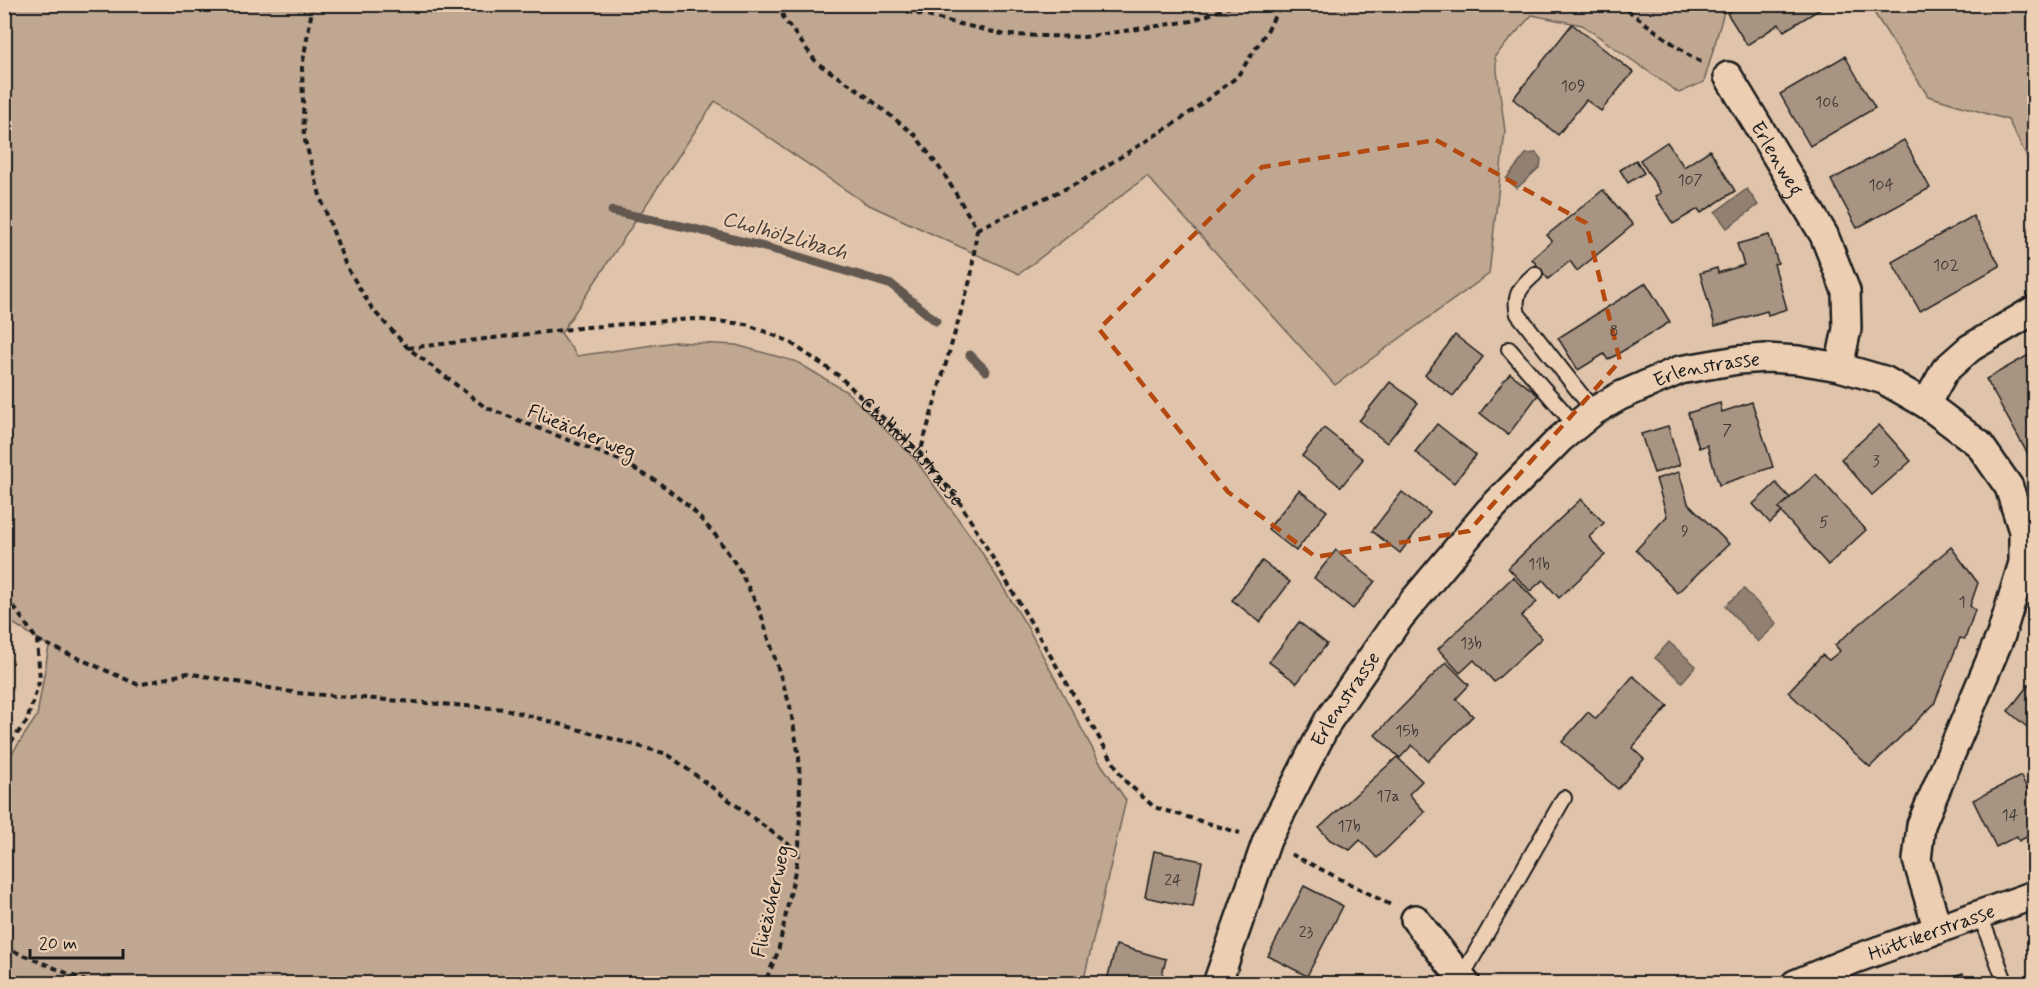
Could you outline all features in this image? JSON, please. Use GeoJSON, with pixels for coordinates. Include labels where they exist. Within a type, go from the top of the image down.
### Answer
{"type":"FeatureCollection","features":[{"type":"Feature","properties":{"kind":"street","name":"Erlenweg"},"geometry":{"type":"LineString","coordinates":[[1728,76],[1824,235],[1846,291],[1847,329],[1839,367]]}},
{"type":"Feature","properties":{"kind":"street"},"geometry":{"type":"LineString","coordinates":[[1926,404],[1945,370],[1970,348],[2034,310]]}},
{"type":"Feature","properties":{"kind":"street","name":"Erlenstrasse"},"geometry":{"type":"LineString","coordinates":[[1217,984],[1267,840],[1328,721],[1400,617],[1489,511],[1560,439],[1585,419],[1620,396],[1680,370],[1738,360],[1766,358],[1798,360],[1839,367],[1884,380],[1926,404],[1979,444],[2009,487],[2029,527],[2023,563],[2001,635],[1921,825],[1917,860],[1938,930]]}},
{"type":"Feature","properties":{"kind":"street","name":"Hüttikerstrasse"},"geometry":{"type":"LineString","coordinates":[[1795,984],[1855,959],[2034,895]]}},
{"type":"Feature","properties":{"kind":"street"},"geometry":{"type":"LineString","coordinates":[[1415,919],[1464,981]]}},
{"type":"Feature","properties":{"kind":"lane"},"geometry":{"type":"LineString","coordinates":[[1535,274],[1518,294],[1515,303],[1518,314],[1585,419]]}},
{"type":"Feature","properties":{"kind":"lane"},"geometry":{"type":"LineString","coordinates":[[1509,349],[1585,419]]}},
{"type":"Feature","properties":{"kind":"lane"},"geometry":{"type":"LineString","coordinates":[[1464,981],[1564,798]]}},
{"type":"Feature","properties":{"kind":"lane"},"geometry":{"type":"LineString","coordinates":[[1980,915],[2006,984]]}},
{"type":"Feature","properties":{"kind":"path","name":"Flüeächerweg"},"geometry":{"type":"LineString","coordinates":[[312,4],[302,67],[304,137],[321,199],[346,266],[373,310],[408,348],[485,407],[619,460],[658,482],[691,508],[717,537],[739,570],[760,611],[790,706],[799,757],[799,852],[778,952],[764,984]]}},
{"type":"Feature","properties":{"kind":"path"},"geometry":{"type":"LineString","coordinates":[[779,4],[784,19],[817,63],[857,89],[915,135],[945,174],[977,229],[971,277],[920,453]]}},
{"type":"Feature","properties":{"kind":"path"},"geometry":{"type":"LineString","coordinates":[[876,4],[1006,34],[1084,37],[1191,21],[1238,4]]}},
{"type":"Feature","properties":{"kind":"path"},"geometry":{"type":"LineString","coordinates":[[977,229],[1082,181],[1180,120],[1237,76],[1267,31],[1281,4]]}},
{"type":"Feature","properties":{"kind":"path"},"geometry":{"type":"LineString","coordinates":[[1619,4],[1690,56],[1728,76]]}},
{"type":"Feature","properties":{"kind":"path","name":"Cholhölzlistrasse"},"geometry":{"type":"LineString","coordinates":[[408,348],[588,327],[692,319],[746,324],[788,341],[839,376],[920,453],[959,501],[1124,780],[1154,807],[1267,840],[1415,919]]}},
{"type":"Feature","properties":{"kind":"path"},"geometry":{"type":"LineString","coordinates":[[4,602],[14,607],[37,640],[40,679],[27,721],[4,751]]}},
{"type":"Feature","properties":{"kind":"path"},"geometry":{"type":"LineString","coordinates":[[37,640],[139,684],[188,673],[297,693],[505,708],[667,754],[799,852]]}},
{"type":"Feature","properties":{"kind":"path"},"geometry":{"type":"LineString","coordinates":[[4,947],[93,984]]}},
{"type":"Feature","properties":{"kind":"highlighted area"},"geometry":{"type":"Polygon","coordinates":[[[1436,140],[1586,223],[1620,361],[1469,531],[1316,557],[1228,492],[1099,329],[1262,167],[1436,140]]]}},
{"type":"Feature","properties":{"kind":"shaded area"},"geometry":{"type":"Polygon","coordinates":[[[5,4],[1726,5],[1704,82],[1679,93],[1582,25],[1532,15],[1495,56],[1505,131],[1489,274],[1335,385],[1147,176],[1019,274],[865,203],[715,101],[561,333],[577,356],[674,342],[736,345],[797,362],[847,392],[915,459],[979,548],[1028,628],[1099,761],[1126,800],[1083,983],[5,984],[5,764],[37,716],[49,646],[5,618],[5,4]]]}},
{"type":"Feature","properties":{"kind":"shaded area"},"geometry":{"type":"Polygon","coordinates":[[[1869,5],[2034,5],[2034,170],[2008,120],[1928,96],[1869,5]]]}},
{"type":"Feature","properties":{"kind":"shaded area"},"geometry":{"type":"Polygon","coordinates":[[[1536,153],[1541,159],[1540,167],[1517,188],[1506,179],[1526,154],[1536,153]]]}},
{"type":"Feature","properties":{"kind":"shaded area"},"geometry":{"type":"Polygon","coordinates":[[[1747,189],[1758,205],[1727,228],[1715,212],[1747,189]]]}},
{"type":"Feature","properties":{"kind":"shaded area"},"geometry":{"type":"Polygon","coordinates":[[[1744,589],[1777,624],[1758,642],[1725,606],[1744,589]]]}},
{"type":"Feature","properties":{"kind":"shaded area"},"geometry":{"type":"Polygon","coordinates":[[[1669,642],[1696,666],[1682,682],[1655,658],[1669,642]]]}},
{"type":"Feature","properties":{"kind":"building"},"geometry":{"type":"Polygon","coordinates":[[[1741,4],[1819,4],[1822,8],[1784,31],[1779,24],[1747,45],[1727,13],[1741,4]]]}},
{"type":"Feature","properties":{"kind":"building"},"geometry":{"type":"Polygon","coordinates":[[[1572,24],[1633,72],[1601,111],[1586,100],[1558,135],[1513,99],[1572,24]]]}},
{"type":"Feature","properties":{"kind":"building"},"geometry":{"type":"Polygon","coordinates":[[[1845,56],[1875,108],[1810,146],[1780,94],[1845,56]]]}},
{"type":"Feature","properties":{"kind":"building"},"geometry":{"type":"Polygon","coordinates":[[[1904,140],[1930,188],[1857,228],[1831,180],[1904,140]]]}},
{"type":"Feature","properties":{"kind":"building"},"geometry":{"type":"Polygon","coordinates":[[[1667,142],[1684,167],[1710,150],[1735,191],[1701,213],[1698,209],[1673,224],[1655,196],[1661,193],[1640,160],[1667,142]]]}},
{"type":"Feature","properties":{"kind":"building"},"geometry":{"type":"Polygon","coordinates":[[[1636,160],[1644,173],[1628,183],[1620,170],[1636,160]]]}},
{"type":"Feature","properties":{"kind":"building"},"geometry":{"type":"Polygon","coordinates":[[[1603,190],[1633,225],[1577,271],[1570,261],[1548,279],[1532,259],[1552,241],[1547,235],[1603,190]]]}},
{"type":"Feature","properties":{"kind":"building"},"geometry":{"type":"Polygon","coordinates":[[[1973,216],[2000,266],[1920,311],[1892,262],[1973,216]]]}},
{"type":"Feature","properties":{"kind":"building"},"geometry":{"type":"Polygon","coordinates":[[[1769,235],[1778,263],[1774,264],[1787,309],[1768,315],[1767,311],[1715,326],[1700,273],[1717,268],[1718,273],[1744,265],[1737,244],[1769,235]]]}},
{"type":"Feature","properties":{"kind":"building"},"geometry":{"type":"Polygon","coordinates":[[[1646,283],[1670,322],[1608,360],[1604,354],[1578,370],[1558,338],[1646,283]]]}},
{"type":"Feature","properties":{"kind":"building"},"geometry":{"type":"Polygon","coordinates":[[[1455,335],[1483,357],[1453,396],[1425,375],[1455,335]]]}},
{"type":"Feature","properties":{"kind":"building"},"geometry":{"type":"Polygon","coordinates":[[[2034,352],[2034,465],[1986,379],[2034,352]]]}},
{"type":"Feature","properties":{"kind":"building"},"geometry":{"type":"Polygon","coordinates":[[[1510,373],[1538,395],[1508,435],[1480,413],[1510,373]]]}},
{"type":"Feature","properties":{"kind":"building"},"geometry":{"type":"Polygon","coordinates":[[[1390,382],[1418,403],[1387,443],[1359,421],[1390,382]]]}},
{"type":"Feature","properties":{"kind":"building"},"geometry":{"type":"Polygon","coordinates":[[[1752,402],[1773,467],[1719,485],[1707,445],[1699,448],[1688,413],[1720,403],[1722,412],[1752,402]]]}},
{"type":"Feature","properties":{"kind":"building"},"geometry":{"type":"Polygon","coordinates":[[[1437,424],[1476,455],[1454,483],[1415,452],[1437,424]]]}},
{"type":"Feature","properties":{"kind":"building"},"geometry":{"type":"Polygon","coordinates":[[[1879,425],[1911,461],[1872,495],[1841,459],[1879,425]]]}},
{"type":"Feature","properties":{"kind":"building"},"geometry":{"type":"Polygon","coordinates":[[[1668,426],[1680,465],[1654,473],[1641,434],[1668,426]]]}},
{"type":"Feature","properties":{"kind":"building"},"geometry":{"type":"Polygon","coordinates":[[[1324,428],[1363,459],[1341,487],[1302,456],[1324,428]]]}},
{"type":"Feature","properties":{"kind":"building"},"geometry":{"type":"Polygon","coordinates":[[[1679,472],[1688,503],[1729,544],[1677,593],[1636,550],[1667,516],[1656,479],[1679,472]]]}},
{"type":"Feature","properties":{"kind":"building"},"geometry":{"type":"Polygon","coordinates":[[[1816,474],[1866,530],[1828,565],[1778,509],[1816,474]]]}},
{"type":"Feature","properties":{"kind":"building"},"geometry":{"type":"Polygon","coordinates":[[[1776,483],[1790,498],[1778,509],[1782,512],[1770,523],[1753,504],[1776,483]]]}},
{"type":"Feature","properties":{"kind":"building"},"geometry":{"type":"Polygon","coordinates":[[[1299,490],[1327,511],[1296,551],[1268,529],[1299,490]]]}},
{"type":"Feature","properties":{"kind":"building"},"geometry":{"type":"Polygon","coordinates":[[[1402,492],[1430,513],[1400,553],[1372,531],[1402,492]]]}},
{"type":"Feature","properties":{"kind":"building"},"geometry":{"type":"Polygon","coordinates":[[[1581,499],[1604,523],[1589,537],[1605,555],[1559,598],[1543,580],[1530,591],[1508,568],[1581,499]]]}},
{"type":"Feature","properties":{"kind":"building"},"geometry":{"type":"Polygon","coordinates":[[[1951,547],[1978,583],[1970,606],[1975,610],[1965,639],[1960,638],[1934,704],[1870,767],[1788,692],[1822,655],[1829,660],[1840,651],[1835,645],[1951,547]]]}},
{"type":"Feature","properties":{"kind":"building"},"geometry":{"type":"Polygon","coordinates":[[[1336,550],[1375,581],[1353,609],[1314,578],[1336,550]]]}},
{"type":"Feature","properties":{"kind":"building"},"geometry":{"type":"Polygon","coordinates":[[[1262,561],[1290,582],[1260,622],[1232,600],[1262,561]]]}},
{"type":"Feature","properties":{"kind":"building"},"geometry":{"type":"Polygon","coordinates":[[[1513,577],[1537,602],[1521,616],[1542,638],[1494,682],[1474,660],[1460,673],[1438,649],[1513,577]]]}},
{"type":"Feature","properties":{"kind":"building"},"geometry":{"type":"Polygon","coordinates":[[[1299,622],[1327,644],[1297,683],[1269,662],[1299,622]]]}},
{"type":"Feature","properties":{"kind":"building"},"geometry":{"type":"Polygon","coordinates":[[[1446,662],[1469,685],[1456,699],[1473,716],[1428,761],[1412,745],[1400,758],[1375,735],[1446,662]]]}},
{"type":"Feature","properties":{"kind":"building"},"geometry":{"type":"Polygon","coordinates":[[[1633,676],[1668,706],[1632,748],[1644,759],[1618,789],[1562,742],[1588,712],[1596,719],[1633,676]]]}},
{"type":"Feature","properties":{"kind":"building"},"geometry":{"type":"Polygon","coordinates":[[[2034,678],[2034,733],[2008,711],[2034,678]]]}},
{"type":"Feature","properties":{"kind":"building"},"geometry":{"type":"Polygon","coordinates":[[[1397,757],[1422,781],[1409,794],[1425,812],[1377,858],[1360,840],[1350,850],[1330,840],[1319,828],[1397,757]]]}},
{"type":"Feature","properties":{"kind":"building"},"geometry":{"type":"Polygon","coordinates":[[[2021,776],[2034,803],[2034,833],[2019,841],[2017,836],[1996,847],[1973,800],[2021,776]]]}},
{"type":"Feature","properties":{"kind":"building"},"geometry":{"type":"Polygon","coordinates":[[[1154,851],[1202,861],[1193,907],[1145,897],[1154,851]]]}},
{"type":"Feature","properties":{"kind":"building"},"geometry":{"type":"Polygon","coordinates":[[[1304,886],[1343,906],[1307,976],[1268,956],[1304,886]]]}},
{"type":"Feature","properties":{"kind":"building"},"geometry":{"type":"Polygon","coordinates":[[[1116,945],[1166,959],[1160,984],[1106,984],[1116,945]]]}},
{"type":"Feature","properties":{"kind":"building"},"geometry":{"type":"Polygon","coordinates":[[[1963,974],[1966,984],[1930,984],[1963,974]]]}},
{"type":"Feature","properties":{"kind":"waterway","name":"Cholhölzlibach"},"geometry":{"type":"LineString","coordinates":[[612,211],[695,229],[783,252],[892,285],[936,321]]}},
{"type":"Feature","properties":{"kind":"waterway"},"geometry":{"type":"LineString","coordinates":[[970,355],[986,371]]}}]}
